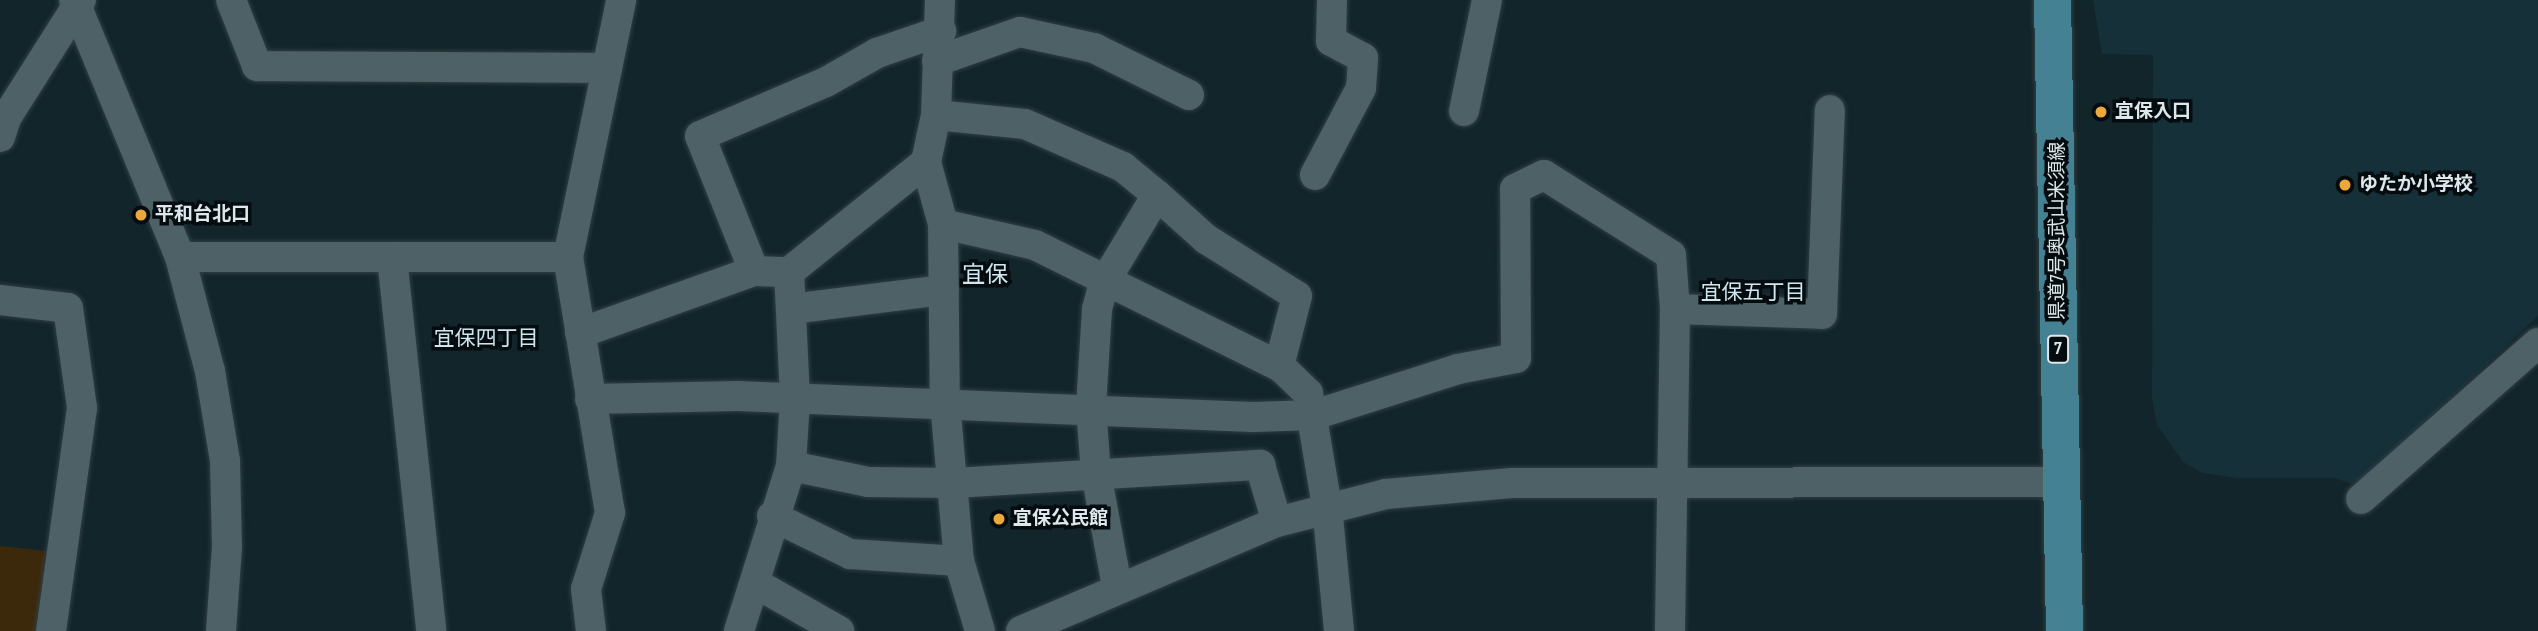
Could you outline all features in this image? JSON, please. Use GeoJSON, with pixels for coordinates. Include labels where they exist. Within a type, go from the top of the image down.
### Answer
{"type":"FeatureCollection","features":[{"type":"Feature","properties":{"kind":"main road","name":"県道7号奥武山米須線"},"geometry":{"type":"LineString","coordinates":[[2052,0],[2064,631]]}},
{"type":"Feature","properties":{"kind":"street"},"geometry":{"type":"LineString","coordinates":[[230,0],[257,66],[607,68]]}},
{"type":"Feature","properties":{"kind":"street"},"geometry":{"type":"LineString","coordinates":[[592,631],[586,589],[610,513],[568,257],[621,0]]}},
{"type":"Feature","properties":{"kind":"street"},"geometry":{"type":"LineString","coordinates":[[940,0],[936,115],[926,162],[943,224],[945,402],[959,561],[980,631]]}},
{"type":"Feature","properties":{"kind":"street"},"geometry":{"type":"LineString","coordinates":[[1315,175],[1361,88],[1363,58],[1331,41],[1332,0]]}},
{"type":"Feature","properties":{"kind":"street"},"geometry":{"type":"LineString","coordinates":[[1464,111],[1488,0]]}},
{"type":"Feature","properties":{"kind":"street"},"geometry":{"type":"LineString","coordinates":[[0,137],[6,118],[77,2]]}},
{"type":"Feature","properties":{"kind":"street"},"geometry":{"type":"LineString","coordinates":[[77,2],[180,257],[210,371],[225,461],[227,547],[221,631]]}},
{"type":"Feature","properties":{"kind":"street"},"geometry":{"type":"LineString","coordinates":[[754,271],[700,136],[826,82],[877,53],[941,31]]}},
{"type":"Feature","properties":{"kind":"street"},"geometry":{"type":"LineString","coordinates":[[937,61],[1020,32],[1094,48],[1189,95]]}},
{"type":"Feature","properties":{"kind":"street"},"geometry":{"type":"LineString","coordinates":[[1675,309],[1822,314],[1830,110]]}},
{"type":"Feature","properties":{"kind":"street"},"geometry":{"type":"LineString","coordinates":[[936,115],[1025,124],[1122,167],[1206,239],[1297,296],[1279,366]]}},
{"type":"Feature","properties":{"kind":"street"},"geometry":{"type":"LineString","coordinates":[[580,333],[754,271],[789,272],[926,162]]}},
{"type":"Feature","properties":{"kind":"street"},"geometry":{"type":"LineString","coordinates":[[590,399],[795,398],[1091,408],[1253,417],[1314,415],[1458,369],[1516,358],[1515,188],[1544,174],[1671,255],[1675,309],[1670,631]]}},
{"type":"Feature","properties":{"kind":"street"},"geometry":{"type":"LineString","coordinates":[[1117,586],[1096,473],[1091,408],[1097,309],[1104,283],[1157,195]]}},
{"type":"Feature","properties":{"kind":"street"},"geometry":{"type":"LineString","coordinates":[[943,224],[1035,245],[1104,283],[1279,366],[1308,393],[1328,506],[1339,631]]}},
{"type":"Feature","properties":{"kind":"street"},"geometry":{"type":"LineString","coordinates":[[180,257],[568,257]]}},
{"type":"Feature","properties":{"kind":"street"},"geometry":{"type":"LineString","coordinates":[[392,257],[431,631]]}},
{"type":"Feature","properties":{"kind":"street"},"geometry":{"type":"LineString","coordinates":[[738,631],[755,583],[772,516],[790,466],[795,398],[789,272]]}},
{"type":"Feature","properties":{"kind":"street"},"geometry":{"type":"LineString","coordinates":[[791,309],[944,290]]}},
{"type":"Feature","properties":{"kind":"street"},"geometry":{"type":"LineString","coordinates":[[0,300],[68,308],[82,408],[51,631]]}},
{"type":"Feature","properties":{"kind":"street"},"geometry":{"type":"LineString","coordinates":[[2361,499],[2538,343]]}},
{"type":"Feature","properties":{"kind":"street"},"geometry":{"type":"LineString","coordinates":[[790,466],[869,482],[954,483],[1260,465],[1277,522]]}},
{"type":"Feature","properties":{"kind":"street"},"geometry":{"type":"LineString","coordinates":[[1021,631],[1117,586],[1277,522],[1328,506],[1448,486],[2060,482]]}},
{"type":"Feature","properties":{"kind":"street"},"geometry":{"type":"LineString","coordinates":[[772,516],[850,554],[959,561]]}},
{"type":"Feature","properties":{"kind":"street"},"geometry":{"type":"LineString","coordinates":[[755,583],[839,631]]}},
{"type":"Feature","properties":{"kind":"shaded area","name":"ゆたか小学校"},"geometry":{"type":"Polygon","coordinates":[[[2093,0],[2538,0],[2538,316],[2357,486],[2335,478],[2238,478],[2202,473],[2183,462],[2157,425],[2152,398],[2153,55],[2102,54],[2093,0]]]}},
{"type":"Feature","properties":{"kind":"shaded area"},"geometry":{"type":"Polygon","coordinates":[[[0,546],[46,551],[36,631],[0,631],[0,546]]]}},
{"type":"Feature","properties":{"kind":"place","name":"宜保入口"},"geometry":{"type":"Point","coordinates":[2101,112]}},
{"type":"Feature","properties":{"kind":"place","name":"ゆたか小学校"},"geometry":{"type":"Point","coordinates":[2345,185]}},
{"type":"Feature","properties":{"kind":"place","name":"平和台北口"},"geometry":{"type":"Point","coordinates":[141,215]}},
{"type":"Feature","properties":{"kind":"place","name":"宜保公民館"},"geometry":{"type":"Point","coordinates":[999,519]}},
{"type":"Feature","properties":{"kind":"district","name":"宜保"},"geometry":{"type":"Point","coordinates":[985,275]}},
{"type":"Feature","properties":{"kind":"district","name":"宜保五丁目"},"geometry":{"type":"Point","coordinates":[1753,293]}},
{"type":"Feature","properties":{"kind":"district","name":"宜保四丁目"},"geometry":{"type":"Point","coordinates":[486,339]}}]}
